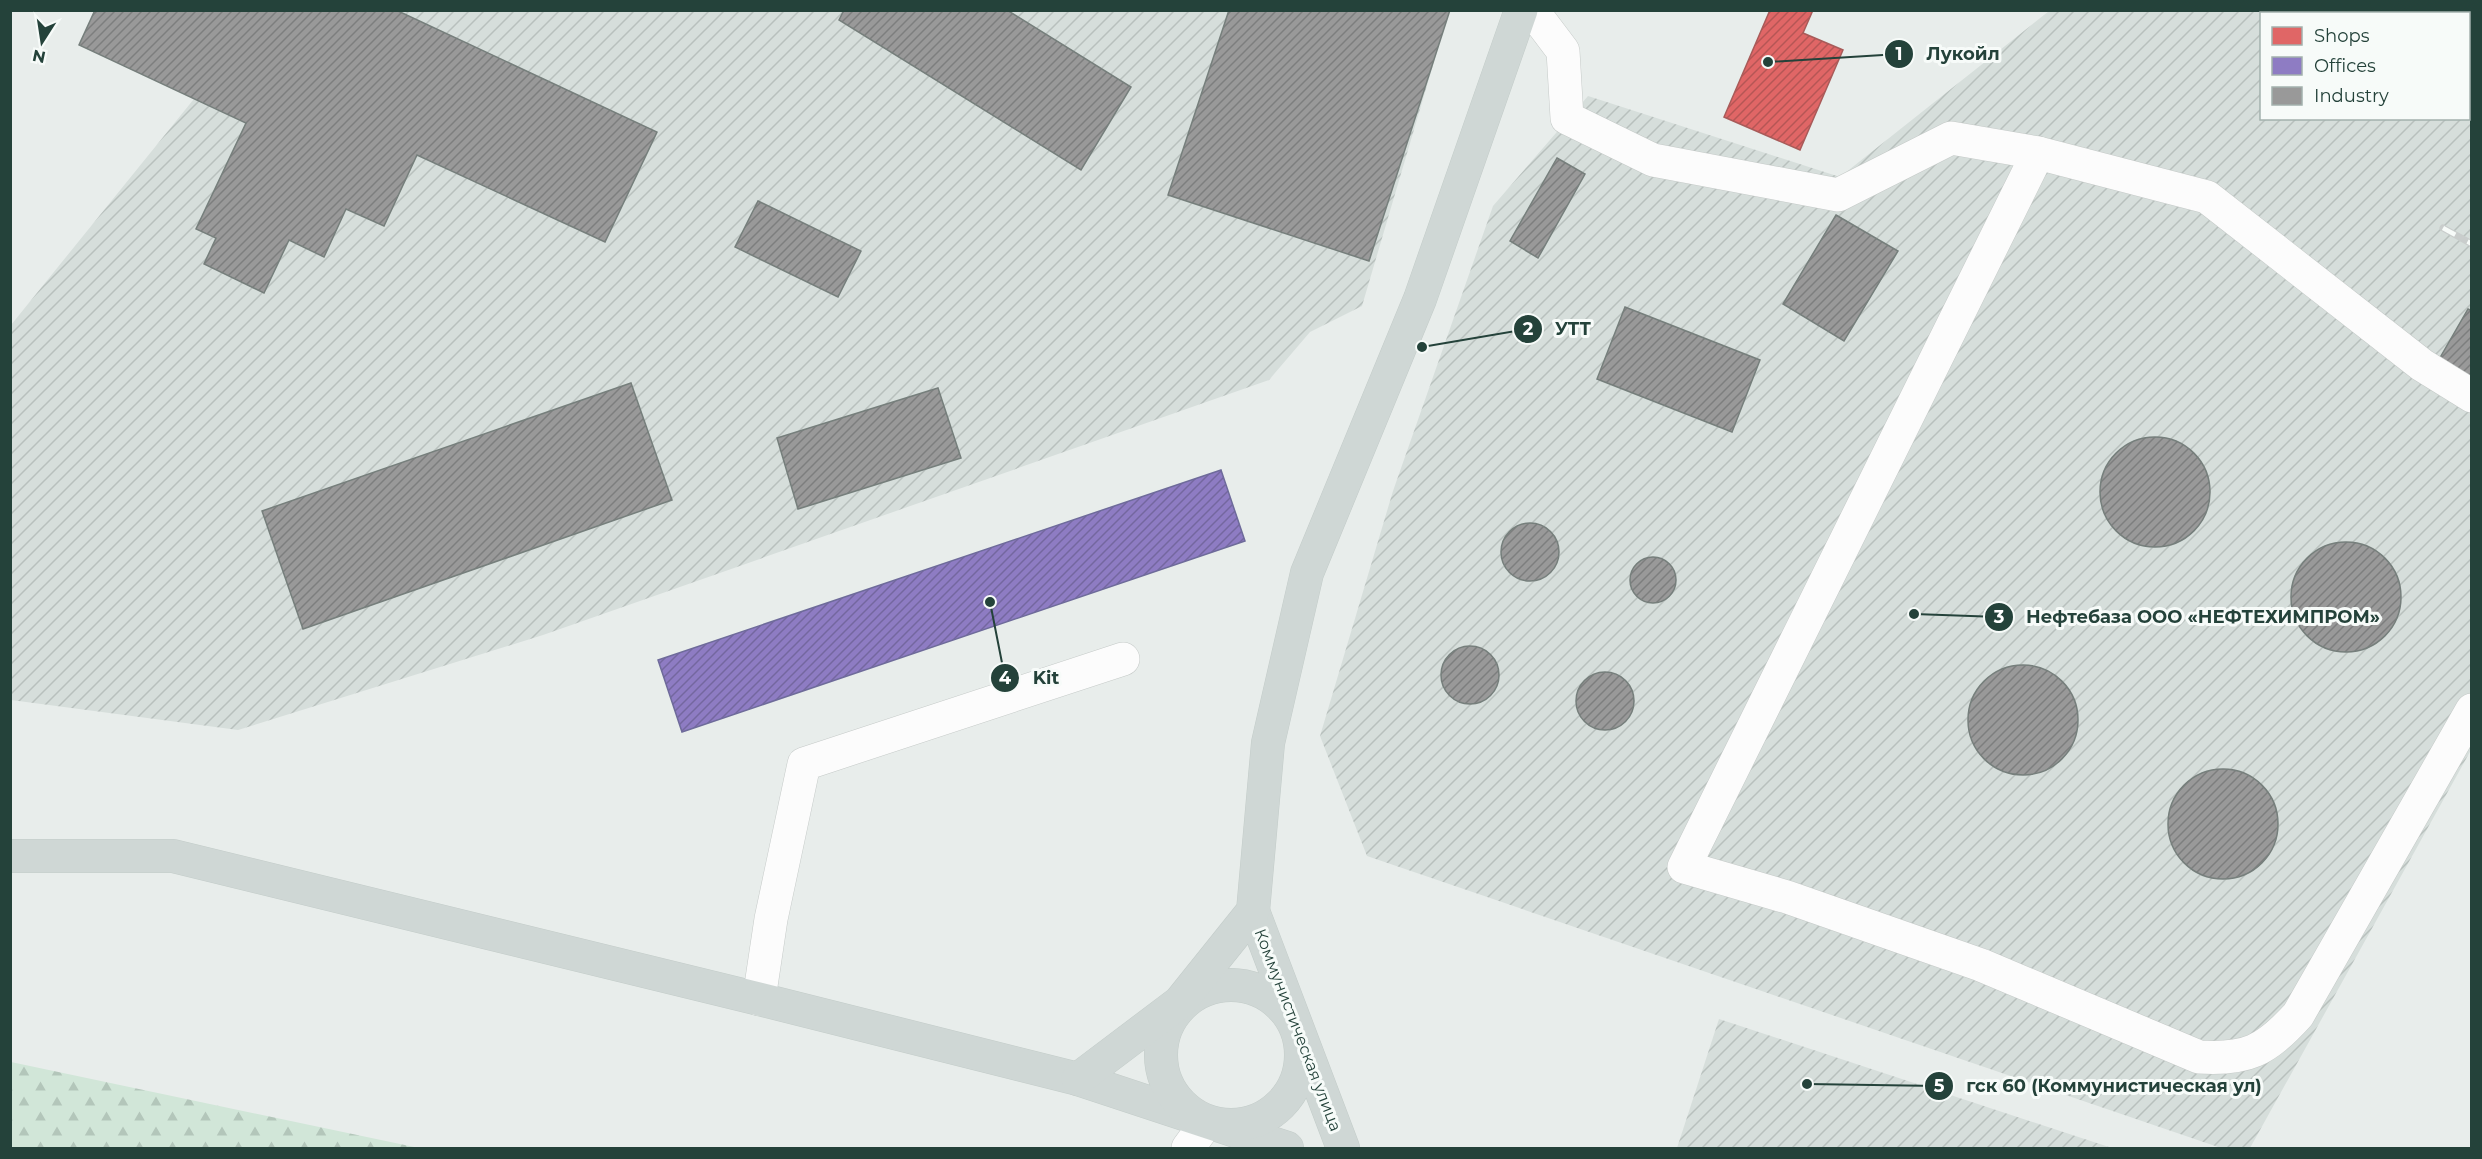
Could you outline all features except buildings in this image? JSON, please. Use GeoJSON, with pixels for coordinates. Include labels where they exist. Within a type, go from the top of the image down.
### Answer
{"type":"FeatureCollection","features":[{"type":"Feature","properties":{"kind":"main road"},"geometry":{"type":"LineString","coordinates":[[1078,1079],[1180,1002],[1204,989],[1227,984],[1250,987],[1271,997],[1287,1011],[1299,1034],[1302,1057],[1297,1080],[1285,1101],[1267,1116],[1245,1125],[1221,1125],[1207,1122],[1180,1104],[1166,1085],[1160,1063],[1161,1040],[1180,1002],[1253,911],[1268,743],[1307,573],[1420,299],[1521,10]]}},
{"type":"Feature","properties":{"kind":"main road"},"geometry":{"type":"LineString","coordinates":[[10,856],[173,856],[1078,1079],[1287,1149]]}},
{"type":"Feature","properties":{"kind":"main road","name":"Коммунистическая улица"},"geometry":{"type":"LineString","coordinates":[[1253,911],[1343,1149]]}},
{"type":"Feature","properties":{"kind":"street"},"geometry":{"type":"LineString","coordinates":[[1532,10],[1563,51],[1567,118],[1653,160],[1838,195],[1951,138],[2038,153],[2207,197],[2422,365],[2472,396]]}},
{"type":"Feature","properties":{"kind":"street"},"geometry":{"type":"LineString","coordinates":[[2038,153],[1684,867],[1787,897],[1981,965],[2199,1057],[2229,1059],[2266,1045],[2298,1015],[2472,710]]}},
{"type":"Feature","properties":{"kind":"street"},"geometry":{"type":"LineString","coordinates":[[759,999],[771,919],[804,764],[1123,659]]}},
{"type":"Feature","properties":{"kind":"street"},"geometry":{"type":"LineString","coordinates":[[1188,1149],[1207,1122]]}},
{"type":"Feature","properties":{"kind":"shaded area"},"geometry":{"type":"Polygon","coordinates":[[[2294,10],[2297,12],[2260,12],[2260,120],[2468,120],[2471,122],[2471,750],[2250,1148],[2221,1148],[1367,856],[1320,736],[1393,491],[1493,206],[1588,96],[1840,177],[2049,11],[2294,10]]]}},
{"type":"Feature","properties":{"kind":"shaded area"},"geometry":{"type":"Polygon","coordinates":[[[265,11],[1449,11],[1362,306],[1310,332],[1269,380],[543,635],[238,730],[11,700],[11,325],[265,11]]]}},
{"type":"Feature","properties":{"kind":"shaded area"},"geometry":{"type":"Polygon","coordinates":[[[1719,1019],[2112,1148],[1677,1148],[1719,1019]]]}},
{"type":"Feature","properties":{"kind":"green space"},"geometry":{"type":"Polygon","coordinates":[[[11,1062],[419,1148],[11,1148],[11,1062]]]}},
{"type":"Feature","properties":{"kind":"railway"},"geometry":{"type":"LineString","coordinates":[[2443,228],[2472,244]]}},
{"type":"Feature","properties":{"kind":"place","name":"Лукойл"},"geometry":{"type":"Point","coordinates":[1768,62]}},
{"type":"Feature","properties":{"kind":"place","name":"УТТ"},"geometry":{"type":"Point","coordinates":[1422,347]}},
{"type":"Feature","properties":{"kind":"place","name":"Kit"},"geometry":{"type":"Point","coordinates":[990,602]}},
{"type":"Feature","properties":{"kind":"place","name":"Нефтебаза ООО «НЕФТЕХИМПРОМ»"},"geometry":{"type":"Point","coordinates":[1914,614]}},
{"type":"Feature","properties":{"kind":"place","name":"гск 60 (Коммунистическая ул)"},"geometry":{"type":"Point","coordinates":[1807,1084]}}]}
